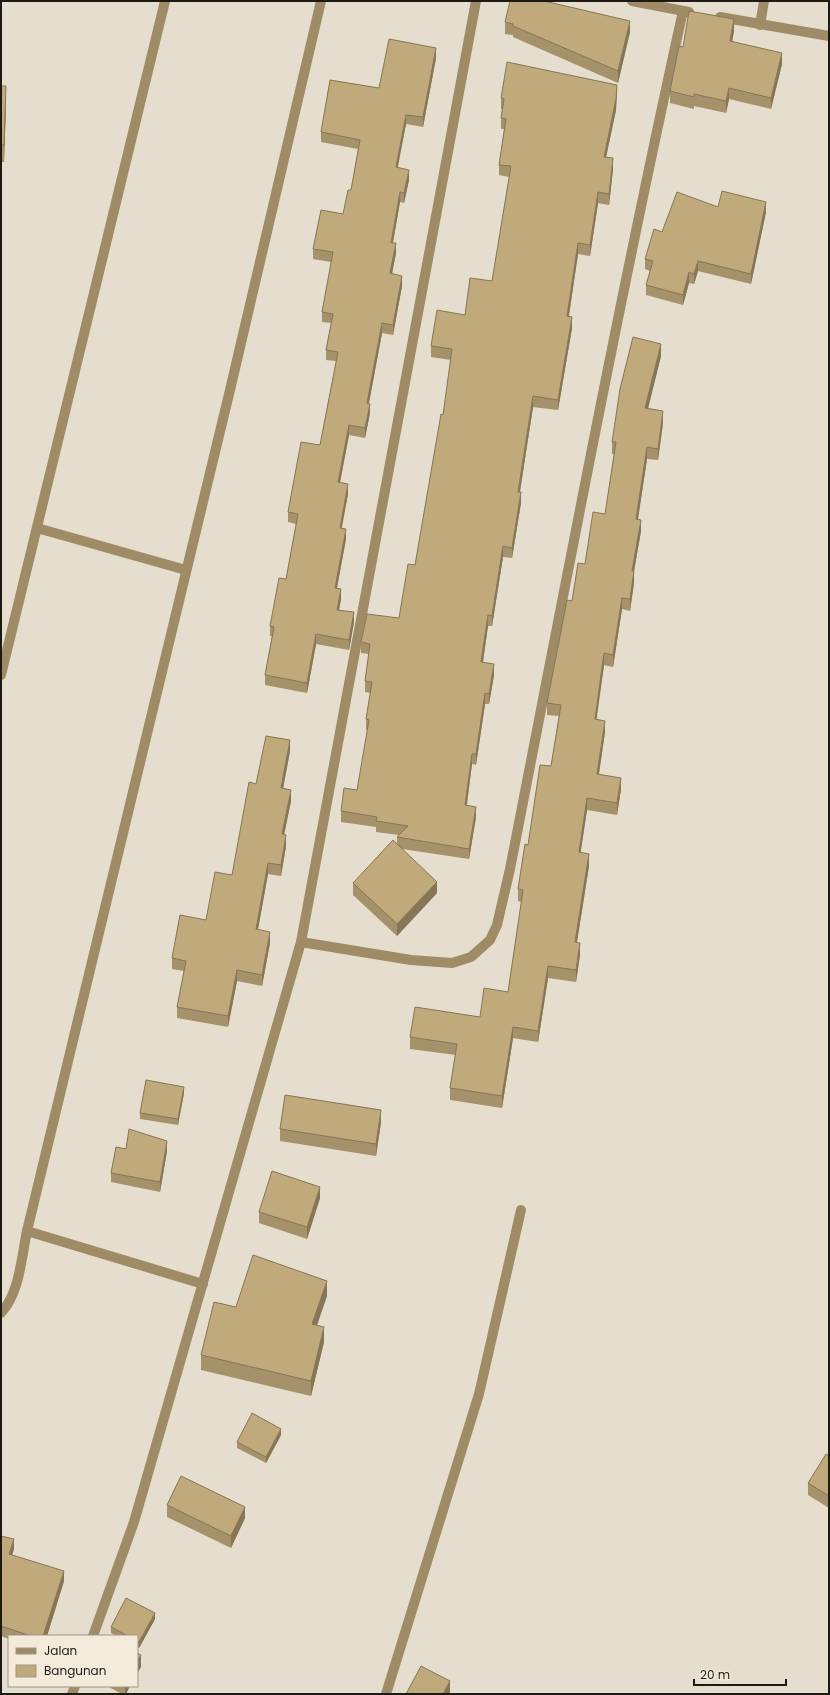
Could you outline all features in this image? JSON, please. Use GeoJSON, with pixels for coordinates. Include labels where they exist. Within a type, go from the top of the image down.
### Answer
{"type":"FeatureCollection","features":[{"type":"Feature","properties":{"kind":"street"},"geometry":{"type":"LineString","coordinates":[[1,675],[164,1]]}},
{"type":"Feature","properties":{"kind":"street"},"geometry":{"type":"LineString","coordinates":[[1,1313],[10,1303],[15,1291],[27,1231],[321,1]]}},
{"type":"Feature","properties":{"kind":"street"},"geometry":{"type":"LineString","coordinates":[[93,1635],[134,1522],[301,942],[476,1]]}},
{"type":"Feature","properties":{"kind":"street"},"geometry":{"type":"LineString","coordinates":[[632,1],[829,36]]}},
{"type":"Feature","properties":{"kind":"street"},"geometry":{"type":"LineString","coordinates":[[760,24],[764,1]]}},
{"type":"Feature","properties":{"kind":"street"},"geometry":{"type":"LineString","coordinates":[[301,942],[411,960],[452,963],[471,957],[490,940],[497,925],[510,869],[597,420],[648,170],[683,10]]}},
{"type":"Feature","properties":{"kind":"street"},"geometry":{"type":"LineString","coordinates":[[37,528],[186,570]]}},
{"type":"Feature","properties":{"kind":"street"},"geometry":{"type":"LineString","coordinates":[[386,1694],[479,1394],[521,1210]]}},
{"type":"Feature","properties":{"kind":"street"},"geometry":{"type":"LineString","coordinates":[[27,1231],[203,1284]]}},
{"type":"Feature","properties":{"kind":"building"},"geometry":{"type":"Polygon","coordinates":[[[510,1],[544,1],[630,21],[618,71],[513,26],[513,24],[505,22],[510,1]]]}},
{"type":"Feature","properties":{"kind":"building"},"geometry":{"type":"Polygon","coordinates":[[[689,11],[734,19],[730,41],[782,53],[771,98],[729,88],[726,101],[694,94],[694,97],[670,91],[679,46],[683,47],[689,11]]]}},
{"type":"Feature","properties":{"kind":"building"},"geometry":{"type":"Polygon","coordinates":[[[389,39],[436,48],[423,117],[406,115],[396,167],[409,170],[404,193],[400,192],[391,243],[396,243],[390,273],[402,276],[393,325],[382,323],[367,403],[370,404],[365,428],[349,425],[338,482],[348,484],[340,528],[346,529],[335,588],[341,589],[337,610],[354,612],[349,640],[316,634],[307,683],[265,675],[274,627],[270,626],[279,578],[286,579],[298,514],[288,512],[301,442],[320,445],[338,352],[326,350],[333,314],[322,312],[333,252],[313,249],[321,210],[343,214],[348,190],[351,190],[360,140],[321,132],[330,80],[379,88],[389,39]]]}},
{"type":"Feature","properties":{"kind":"building"},"geometry":{"type":"Polygon","coordinates":[[[507,62],[617,85],[616,99],[604,157],[613,158],[609,194],[598,192],[590,245],[578,243],[567,316],[572,317],[558,400],[533,396],[518,492],[521,492],[512,548],[503,546],[492,616],[488,615],[481,662],[494,664],[489,694],[485,693],[476,754],[472,754],[465,805],[476,807],[469,849],[397,837],[408,826],[376,821],[377,817],[341,811],[344,788],[357,790],[369,720],[366,719],[372,682],[365,681],[370,644],[361,642],[367,614],[399,618],[408,564],[415,565],[441,414],[443,415],[452,349],[431,346],[437,310],[465,315],[470,278],[492,281],[511,166],[499,165],[506,119],[501,118],[504,99],[501,98],[507,62]]]}},
{"type":"Feature","properties":{"kind":"building"},"geometry":{"type":"Polygon","coordinates":[[[1,86],[6,86],[4,145],[1,145],[1,86]]]}},
{"type":"Feature","properties":{"kind":"building"},"geometry":{"type":"Polygon","coordinates":[[[722,191],[766,202],[751,274],[698,261],[694,274],[689,272],[683,295],[646,285],[653,261],[645,259],[654,229],[662,232],[677,192],[718,207],[722,191]]]}},
{"type":"Feature","properties":{"kind":"building"},"geometry":{"type":"Polygon","coordinates":[[[633,337],[661,344],[645,408],[663,411],[658,449],[647,447],[636,519],[641,520],[632,571],[634,571],[630,599],[622,598],[613,655],[604,653],[595,719],[605,721],[597,774],[621,778],[617,803],[587,798],[579,852],[589,854],[575,942],[580,943],[576,970],[548,966],[538,1031],[513,1027],[502,1096],[450,1088],[457,1044],[410,1037],[415,1007],[480,1017],[484,988],[508,992],[523,890],[518,889],[525,844],[528,845],[540,765],[551,766],[561,705],[547,703],[567,600],[572,601],[578,563],[585,564],[593,512],[605,514],[616,442],[612,442],[620,389],[633,337]]]}},
{"type":"Feature","properties":{"kind":"building"},"geometry":{"type":"Polygon","coordinates":[[[266,736],[290,740],[281,788],[291,790],[282,834],[286,835],[281,865],[268,863],[256,929],[270,932],[262,975],[237,970],[228,1016],[177,1007],[186,961],[172,958],[180,915],[206,920],[215,872],[232,875],[249,782],[256,784],[266,736]]]}},
{"type":"Feature","properties":{"kind":"building"},"geometry":{"type":"Polygon","coordinates":[[[393,840],[437,882],[397,924],[353,883],[393,840]]]}},
{"type":"Feature","properties":{"kind":"building"},"geometry":{"type":"Polygon","coordinates":[[[146,1080],[184,1087],[178,1119],[140,1113],[146,1080]]]}},
{"type":"Feature","properties":{"kind":"building"},"geometry":{"type":"Polygon","coordinates":[[[285,1095],[381,1110],[376,1144],[280,1129],[285,1095]]]}},
{"type":"Feature","properties":{"kind":"building"},"geometry":{"type":"Polygon","coordinates":[[[129,1129],[167,1141],[160,1182],[111,1173],[116,1147],[126,1149],[129,1129]]]}},
{"type":"Feature","properties":{"kind":"building"},"geometry":{"type":"Polygon","coordinates":[[[272,1171],[320,1187],[307,1227],[259,1212],[272,1171]]]}},
{"type":"Feature","properties":{"kind":"building"},"geometry":{"type":"Polygon","coordinates":[[[253,1255],[327,1281],[312,1324],[324,1327],[311,1381],[201,1355],[214,1302],[236,1307],[253,1255]]]}},
{"type":"Feature","properties":{"kind":"building"},"geometry":{"type":"Polygon","coordinates":[[[252,1413],[281,1429],[266,1457],[237,1442],[252,1413]]]}},
{"type":"Feature","properties":{"kind":"building"},"geometry":{"type":"Polygon","coordinates":[[[826,1454],[829,1456],[829,1496],[808,1483],[826,1454]]]}},
{"type":"Feature","properties":{"kind":"building"},"geometry":{"type":"Polygon","coordinates":[[[181,1476],[245,1507],[231,1536],[167,1505],[181,1476]]]}},
{"type":"Feature","properties":{"kind":"building"},"geometry":{"type":"Polygon","coordinates":[[[1,1536],[14,1539],[9,1554],[64,1571],[43,1635],[28,1635],[1,1626],[1,1536]]]}},
{"type":"Feature","properties":{"kind":"building"},"geometry":{"type":"Polygon","coordinates":[[[126,1598],[155,1613],[139,1642],[138,1635],[126,1635],[111,1627],[126,1598]]]}},
{"type":"Feature","properties":{"kind":"building"},"geometry":{"type":"Polygon","coordinates":[[[138,1654],[141,1655],[138,1660],[138,1654]]]}},
{"type":"Feature","properties":{"kind":"building"},"geometry":{"type":"Polygon","coordinates":[[[421,1666],[450,1681],[443,1694],[406,1694],[421,1666]]]}}]}
